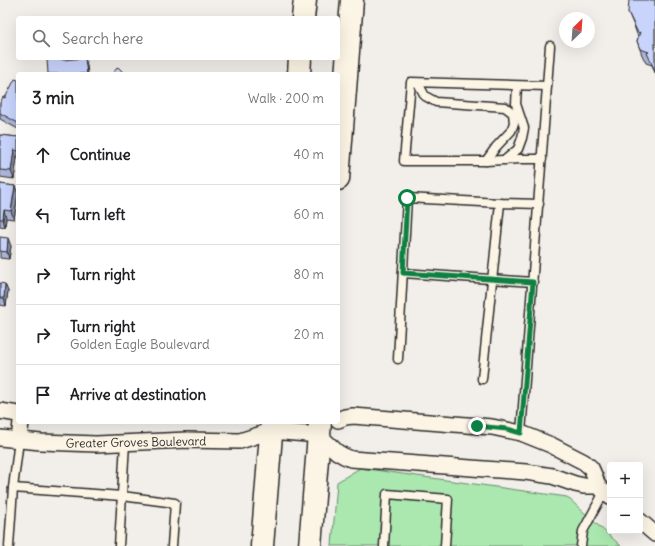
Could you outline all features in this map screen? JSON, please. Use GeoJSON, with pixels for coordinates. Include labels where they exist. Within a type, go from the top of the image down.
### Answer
{"type":"FeatureCollection","features":[{"type":"Feature","properties":{"kind":"highway"},"geometry":{"type":"LineString","coordinates":[[303,16],[305,0]]}},
{"type":"Feature","properties":{"kind":"highway"},"geometry":{"type":"LineString","coordinates":[[340,153],[352,0]]}},
{"type":"Feature","properties":{"kind":"highway"},"geometry":{"type":"LineString","coordinates":[[299,72],[300,60]]}},
{"type":"Feature","properties":{"kind":"highway"},"geometry":{"type":"LineString","coordinates":[[262,546],[267,425]]}},
{"type":"Feature","properties":{"kind":"highway"},"geometry":{"type":"LineString","coordinates":[[310,546],[324,426]]}},
{"type":"Feature","properties":{"kind":"street"},"geometry":{"type":"LineString","coordinates":[[0,411],[16,414]]}},
{"type":"Feature","properties":{"kind":"street"},"geometry":{"type":"LineString","coordinates":[[340,419],[353,416],[492,427],[521,433],[552,445],[584,462],[591,468],[604,491]]}},
{"type":"Feature","properties":{"kind":"street"},"geometry":{"type":"LineString","coordinates":[[19,440],[21,424]]}},
{"type":"Feature","properties":{"kind":"street","name":"Greater Groves Boulevard"},"geometry":{"type":"LineString","coordinates":[[0,438],[76,444],[201,440],[240,441],[267,425],[324,426]]}},
{"type":"Feature","properties":{"kind":"street"},"geometry":{"type":"LineString","coordinates":[[324,426],[337,452],[352,459],[526,472],[552,476],[575,484],[604,491]]}},
{"type":"Feature","properties":{"kind":"street"},"geometry":{"type":"LineString","coordinates":[[643,524],[655,534]]}},
{"type":"Feature","properties":{"kind":"lane"},"geometry":{"type":"LineString","coordinates":[[521,433],[550,46]]}},
{"type":"Feature","properties":{"kind":"lane"},"geometry":{"type":"LineString","coordinates":[[542,159],[404,161],[411,82],[547,86]]}},
{"type":"Feature","properties":{"kind":"lane"},"geometry":{"type":"LineString","coordinates":[[418,83],[425,96],[436,102],[505,107],[513,113],[514,123],[511,131],[496,147],[486,161]]}},
{"type":"Feature","properties":{"kind":"lane"},"geometry":{"type":"LineString","coordinates":[[505,160],[518,149],[524,128],[516,104],[517,86]]}},
{"type":"Feature","properties":{"kind":"lane"},"geometry":{"type":"LineString","coordinates":[[398,359],[407,198],[539,204]]}},
{"type":"Feature","properties":{"kind":"lane"},"geometry":{"type":"LineString","coordinates":[[482,378],[500,203]]}},
{"type":"Feature","properties":{"kind":"lane"},"geometry":{"type":"LineString","coordinates":[[403,273],[533,282]]}},
{"type":"Feature","properties":{"kind":"lane"},"geometry":{"type":"LineString","coordinates":[[9,546],[13,488],[19,440]]}},
{"type":"Feature","properties":{"kind":"lane"},"geometry":{"type":"LineString","coordinates":[[119,546],[125,443]]}},
{"type":"Feature","properties":{"kind":"lane"},"geometry":{"type":"LineString","coordinates":[[13,488],[122,496],[175,503],[172,546]]}},
{"type":"Feature","properties":{"kind":"lane"},"geometry":{"type":"LineString","coordinates":[[581,546],[583,531],[604,491]]}},
{"type":"Feature","properties":{"kind":"lane"},"geometry":{"type":"LineString","coordinates":[[384,546],[387,494],[448,499],[445,546]]}},
{"type":"Feature","properties":{"kind":"green space"},"geometry":{"type":"Polygon","coordinates":[[[360,468],[567,497],[621,546],[332,546],[337,482],[360,468]]]}},
{"type":"Feature","properties":{"kind":"building"},"geometry":{"type":"Polygon","coordinates":[[[629,0],[655,0],[655,71],[647,53],[649,52],[640,49],[637,41],[640,32],[638,33],[628,12],[629,0]]]}},
{"type":"Feature","properties":{"kind":"building"},"geometry":{"type":"Polygon","coordinates":[[[47,60],[85,60],[87,72],[48,72],[47,60]]]}},
{"type":"Feature","properties":{"kind":"building"},"geometry":{"type":"Polygon","coordinates":[[[118,67],[123,72],[114,72],[118,67]]]}},
{"type":"Feature","properties":{"kind":"building"},"geometry":{"type":"Polygon","coordinates":[[[16,79],[16,122],[0,113],[0,103],[3,97],[5,98],[16,79]]]}},
{"type":"Feature","properties":{"kind":"building"},"geometry":{"type":"Polygon","coordinates":[[[0,135],[16,137],[16,150],[14,150],[11,171],[0,170],[0,135]]]}},
{"type":"Feature","properties":{"kind":"building"},"geometry":{"type":"Polygon","coordinates":[[[0,184],[15,186],[11,211],[4,210],[3,219],[0,219],[0,184]]]}},
{"type":"Feature","properties":{"kind":"building"},"geometry":{"type":"Polygon","coordinates":[[[0,237],[8,238],[7,252],[0,251],[0,237]]]}},
{"type":"Feature","properties":{"kind":"building"},"geometry":{"type":"Polygon","coordinates":[[[0,283],[5,284],[4,298],[0,298],[0,283]]]}},
{"type":"Feature","properties":{"kind":"route"},"geometry":{"type":"LineString","coordinates":[[407,198],[403,273],[533,282],[521,433],[507,429],[477,426]]}}]}
